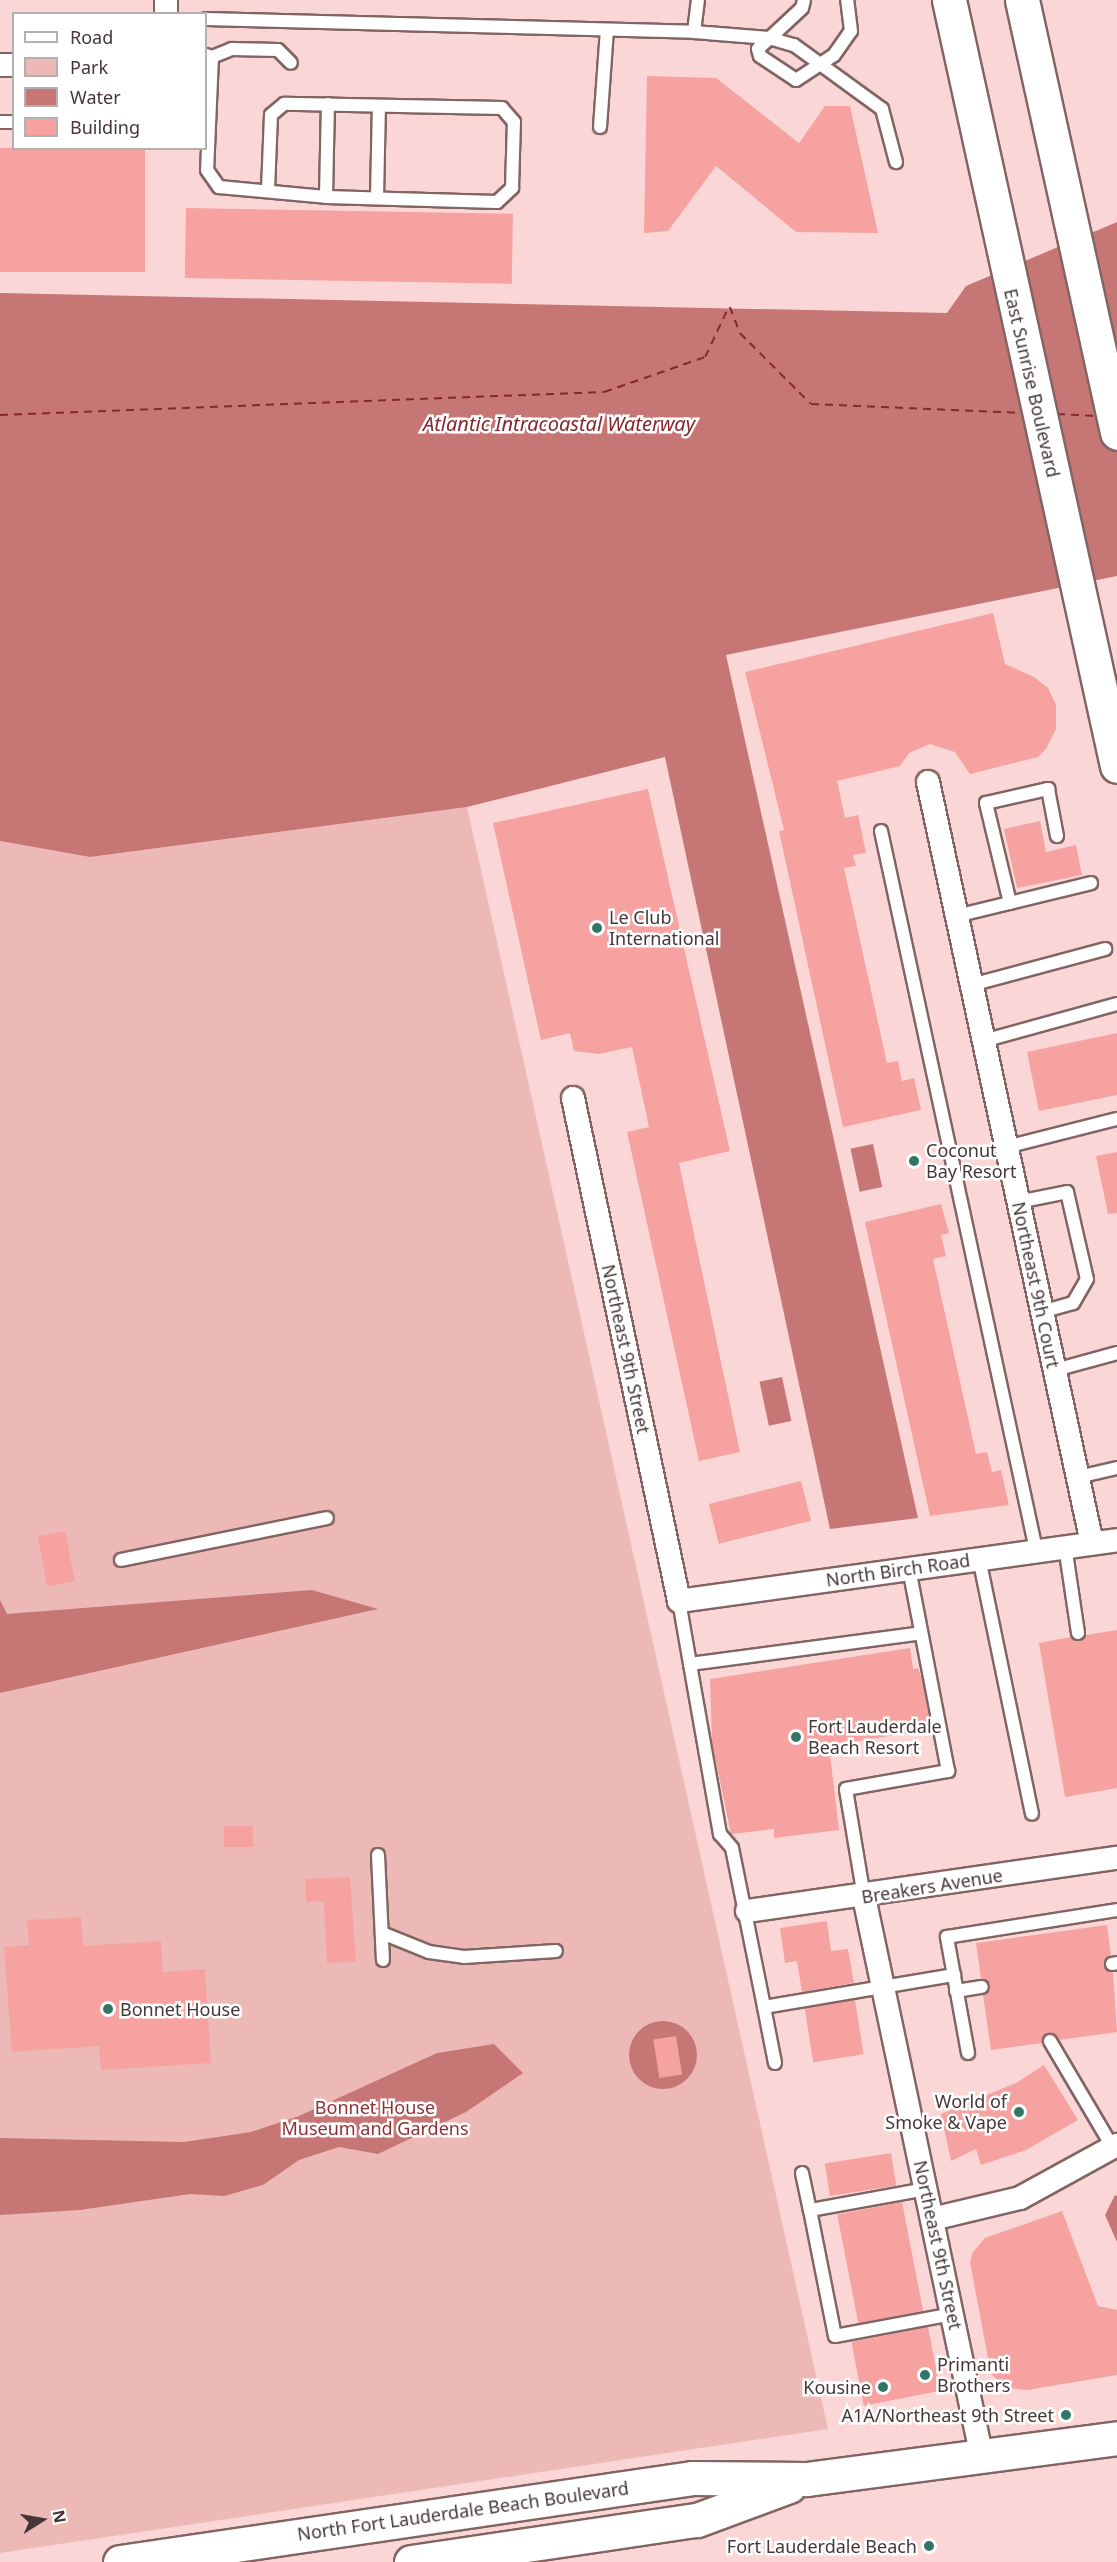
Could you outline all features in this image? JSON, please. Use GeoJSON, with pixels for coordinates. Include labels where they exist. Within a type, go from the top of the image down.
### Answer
{"type":"FeatureCollection","features":[{"type":"Feature","properties":{"kind":"main road","name":"East Sunrise Boulevard"},"geometry":{"type":"LineString","coordinates":[[949,0],[993,210],[1117,766]]}},
{"type":"Feature","properties":{"kind":"main road"},"geometry":{"type":"LineString","coordinates":[[1022,0],[1117,433]]}},
{"type":"Feature","properties":{"kind":"main road","name":"North Fort Lauderdale Beach Boulevard"},"geometry":{"type":"LineString","coordinates":[[120,2562],[692,2478],[807,2479],[981,2453],[1117,2438]]}},
{"type":"Feature","properties":{"kind":"main road","name":"North Fort Lauderdale Beach Boulevard"},"geometry":{"type":"LineString","coordinates":[[411,2562],[697,2520],[807,2479]]}},
{"type":"Feature","properties":{"kind":"street","name":"Northeast 9th Court"},"geometry":{"type":"LineString","coordinates":[[928,782],[1092,1542]]}},
{"type":"Feature","properties":{"kind":"street","name":"Northeast 9th Street"},"geometry":{"type":"LineString","coordinates":[[573,1098],[679,1601]]}},
{"type":"Feature","properties":{"kind":"street","name":"North Birch Road"},"geometry":{"type":"LineString","coordinates":[[679,1601],[1117,1540]]}},
{"type":"Feature","properties":{"kind":"street","name":"Breakers Avenue"},"geometry":{"type":"LineString","coordinates":[[747,1911],[864,1897],[1117,1858]]}},
{"type":"Feature","properties":{"kind":"street","name":"Northeast 9th Street"},"geometry":{"type":"LineString","coordinates":[[864,1897],[981,2453]]}},
{"type":"Feature","properties":{"kind":"street"},"geometry":{"type":"LineString","coordinates":[[932,2219],[1020,2198],[1115,2147]]}},
{"type":"Feature","properties":{"kind":"lane"},"geometry":{"type":"LineString","coordinates":[[694,32],[698,0]]}},
{"type":"Feature","properties":{"kind":"lane"},"geometry":{"type":"LineString","coordinates":[[804,0],[802,8],[758,49],[760,56],[796,80],[822,63],[851,31],[847,0]]}},
{"type":"Feature","properties":{"kind":"lane"},"geometry":{"type":"LineString","coordinates":[[207,19],[694,32],[769,38],[794,45],[822,63],[882,109],[896,162]]}},
{"type":"Feature","properties":{"kind":"lane"},"geometry":{"type":"LineString","coordinates":[[600,127],[607,30]]}},
{"type":"Feature","properties":{"kind":"lane"},"geometry":{"type":"LineString","coordinates":[[268,190],[271,115],[276,107],[328,104],[502,108],[514,122],[512,188],[497,202],[326,197],[219,187],[207,171],[209,56],[232,49],[278,50],[291,63]]}},
{"type":"Feature","properties":{"kind":"lane"},"geometry":{"type":"LineString","coordinates":[[326,197],[328,104]]}},
{"type":"Feature","properties":{"kind":"lane"},"geometry":{"type":"LineString","coordinates":[[377,198],[379,106]]}},
{"type":"Feature","properties":{"kind":"lane"},"geometry":{"type":"LineString","coordinates":[[1010,903],[986,803],[1048,789],[1057,836]]}},
{"type":"Feature","properties":{"kind":"lane"},"geometry":{"type":"LineString","coordinates":[[881,831],[1036,1550]]}},
{"type":"Feature","properties":{"kind":"lane"},"geometry":{"type":"LineString","coordinates":[[956,916],[1091,884]]}},
{"type":"Feature","properties":{"kind":"lane"},"geometry":{"type":"LineString","coordinates":[[971,985],[1105,949]]}},
{"type":"Feature","properties":{"kind":"lane"},"geometry":{"type":"LineString","coordinates":[[983,1041],[1117,1004]]}},
{"type":"Feature","properties":{"kind":"lane"},"geometry":{"type":"LineString","coordinates":[[1006,1147],[1117,1119]]}},
{"type":"Feature","properties":{"kind":"lane"},"geometry":{"type":"LineString","coordinates":[[1018,1202],[1066,1192],[1087,1279],[1073,1303],[1042,1312]]}},
{"type":"Feature","properties":{"kind":"lane"},"geometry":{"type":"LineString","coordinates":[[1054,1370],[1117,1353]]}},
{"type":"Feature","properties":{"kind":"lane"},"geometry":{"type":"LineString","coordinates":[[1078,1477],[1117,1468]]}},
{"type":"Feature","properties":{"kind":"lane"},"geometry":{"type":"LineString","coordinates":[[122,1560],[327,1518]]}},
{"type":"Feature","properties":{"kind":"lane"},"geometry":{"type":"LineString","coordinates":[[1065,1546],[1078,1633]]}},
{"type":"Feature","properties":{"kind":"lane"},"geometry":{"type":"LineString","coordinates":[[979,1558],[1032,1814]]}},
{"type":"Feature","properties":{"kind":"lane"},"geometry":{"type":"LineString","coordinates":[[864,1897],[846,1789],[948,1771],[909,1568]]}},
{"type":"Feature","properties":{"kind":"lane"},"geometry":{"type":"LineString","coordinates":[[679,1601],[720,1834],[732,1848],[747,1911],[775,2062]]}},
{"type":"Feature","properties":{"kind":"lane"},"geometry":{"type":"LineString","coordinates":[[690,1664],[921,1633]]}},
{"type":"Feature","properties":{"kind":"lane"},"geometry":{"type":"LineString","coordinates":[[378,1855],[383,1960]]}},
{"type":"Feature","properties":{"kind":"lane"},"geometry":{"type":"LineString","coordinates":[[968,2053],[947,1937],[1117,1910]]}},
{"type":"Feature","properties":{"kind":"lane"},"geometry":{"type":"LineString","coordinates":[[382,1933],[429,1952],[464,1957],[556,1951]]}},
{"type":"Feature","properties":{"kind":"lane"},"geometry":{"type":"LineString","coordinates":[[764,2007],[883,1989],[954,1975]]}},
{"type":"Feature","properties":{"kind":"lane"},"geometry":{"type":"LineString","coordinates":[[956,1991],[982,1987]]}},
{"type":"Feature","properties":{"kind":"lane"},"geometry":{"type":"LineString","coordinates":[[1050,2041],[1115,2147]]}},
{"type":"Feature","properties":{"kind":"lane"},"geometry":{"type":"LineString","coordinates":[[802,2173],[836,2336],[952,2314]]}},
{"type":"Feature","properties":{"kind":"lane"},"geometry":{"type":"LineString","coordinates":[[810,2210],[926,2189]]}},
{"type":"Feature","properties":{"kind":"green space","name":"Bonnet House Museum and Gardens"},"geometry":{"type":"Polygon","coordinates":[[[467,807],[828,2429],[0,2553],[0,841],[90,857],[467,807]]]}},
{"type":"Feature","properties":{"kind":"water","name":"Atlantic Intracoastal Waterway"},"geometry":{"type":"Polygon","coordinates":[[[1117,222],[1117,576],[726,655],[918,1518],[830,1529],[665,757],[467,807],[90,857],[0,841],[0,293],[947,313],[966,286],[1117,222]]]}},
{"type":"Feature","properties":{"kind":"water"},"geometry":{"type":"Polygon","coordinates":[[[873,1144],[882,1187],[860,1192],[851,1149],[873,1144]]]}},
{"type":"Feature","properties":{"kind":"water"},"geometry":{"type":"Polygon","coordinates":[[[782,1377],[791,1421],[769,1426],[760,1382],[782,1377]]]}},
{"type":"Feature","properties":{"kind":"water"},"geometry":{"type":"Polygon","coordinates":[[[312,1590],[378,1609],[0,1693],[0,1600],[7,1614],[312,1590]]]}},
{"type":"Feature","properties":{"kind":"water"},"geometry":{"type":"Polygon","coordinates":[[[663,2021],[676,2024],[687,2031],[694,2042],[697,2055],[694,2068],[687,2079],[676,2086],[663,2089],[650,2086],[639,2079],[632,2068],[629,2055],[632,2042],[639,2031],[650,2024],[663,2021]]]}},
{"type":"Feature","properties":{"kind":"water"},"geometry":{"type":"Polygon","coordinates":[[[494,2044],[523,2073],[466,2112],[378,2154],[339,2147],[299,2160],[263,2185],[224,2196],[190,2194],[80,2210],[0,2215],[0,2138],[184,2142],[251,2132],[299,2116],[437,2053],[494,2044]]]}},
{"type":"Feature","properties":{"kind":"water"},"geometry":{"type":"Polygon","coordinates":[[[1115,2195],[1117,2196],[1117,2242],[1105,2215],[1115,2195]]]}},
{"type":"Feature","properties":{"kind":"building"},"geometry":{"type":"Polygon","coordinates":[[[647,76],[716,78],[799,143],[825,106],[850,106],[878,233],[796,232],[716,166],[668,231],[644,233],[647,76]]]}},
{"type":"Feature","properties":{"kind":"building"},"geometry":{"type":"Polygon","coordinates":[[[0,148],[12,148],[12,150],[145,150],[145,272],[0,272],[0,148]]]}},
{"type":"Feature","properties":{"kind":"building"},"geometry":{"type":"Polygon","coordinates":[[[186,208],[513,214],[512,284],[185,278],[186,208]]]}},
{"type":"Feature","properties":{"kind":"building"},"geometry":{"type":"Polygon","coordinates":[[[993,613],[1005,664],[1034,677],[1048,688],[1056,705],[1056,729],[1046,749],[1038,757],[970,774],[955,752],[930,744],[909,753],[900,766],[837,781],[845,818],[858,815],[866,853],[853,855],[856,866],[844,868],[887,1063],[898,1061],[902,1081],[914,1078],[921,1110],[843,1127],[779,831],[784,830],[745,672],[993,613]]]}},
{"type":"Feature","properties":{"kind":"building","name":"Le Club International"},"geometry":{"type":"Polygon","coordinates":[[[648,789],[730,1151],[679,1163],[740,1452],[699,1461],[627,1132],[649,1127],[632,1047],[599,1054],[574,1051],[570,1033],[541,1040],[493,823],[648,789]]]}},
{"type":"Feature","properties":{"kind":"building"},"geometry":{"type":"Polygon","coordinates":[[[1040,821],[1046,852],[1076,845],[1082,875],[1017,888],[1004,829],[1040,821]]]}},
{"type":"Feature","properties":{"kind":"building"},"geometry":{"type":"Polygon","coordinates":[[[1117,1033],[1117,1095],[1039,1111],[1027,1052],[1117,1033]]]}},
{"type":"Feature","properties":{"kind":"building"},"geometry":{"type":"Polygon","coordinates":[[[1117,1152],[1117,1213],[1108,1214],[1096,1156],[1117,1152]]]}},
{"type":"Feature","properties":{"kind":"building"},"geometry":{"type":"Polygon","coordinates":[[[941,1204],[949,1233],[941,1235],[946,1256],[933,1259],[976,1454],[987,1452],[992,1472],[1001,1470],[1009,1505],[930,1516],[865,1222],[941,1204]]]}},
{"type":"Feature","properties":{"kind":"building"},"geometry":{"type":"Polygon","coordinates":[[[801,1481],[811,1521],[719,1544],[709,1504],[801,1481]]]}},
{"type":"Feature","properties":{"kind":"building"},"geometry":{"type":"Polygon","coordinates":[[[65,1531],[75,1581],[47,1586],[38,1536],[65,1531]]]}},
{"type":"Feature","properties":{"kind":"building"},"geometry":{"type":"Polygon","coordinates":[[[1117,1630],[1117,1788],[1065,1797],[1039,1643],[1071,1637],[1080,1641],[1086,1635],[1117,1630]]]}},
{"type":"Feature","properties":{"kind":"building","name":"Fort Lauderdale Beach Resort"},"geometry":{"type":"Polygon","coordinates":[[[910,1648],[913,1669],[918,1668],[923,1683],[931,1729],[829,1746],[839,1830],[774,1838],[774,1829],[731,1834],[712,1742],[710,1679],[910,1648]]]}},
{"type":"Feature","properties":{"kind":"building"},"geometry":{"type":"Polygon","coordinates":[[[224,1826],[253,1826],[253,1847],[224,1847],[224,1826]]]}},
{"type":"Feature","properties":{"kind":"building"},"geometry":{"type":"Polygon","coordinates":[[[350,1877],[356,1962],[327,1963],[324,1901],[306,1902],[305,1879],[350,1877]]]}},
{"type":"Feature","properties":{"kind":"building","name":"Bonnet House"},"geometry":{"type":"Polygon","coordinates":[[[81,1917],[83,1946],[161,1941],[163,1972],[205,1969],[211,2063],[101,2070],[99,2046],[12,2052],[4,1947],[29,1945],[27,1920],[81,1917]]]}},
{"type":"Feature","properties":{"kind":"building"},"geometry":{"type":"Polygon","coordinates":[[[827,1921],[831,1951],[848,1949],[854,1983],[802,1992],[797,1961],[785,1963],[780,1928],[827,1921]]]}},
{"type":"Feature","properties":{"kind":"building"},"geometry":{"type":"Polygon","coordinates":[[[1107,1925],[1111,1956],[1104,1965],[1113,1972],[1117,2032],[1059,2040],[1049,2033],[1042,2043],[991,2050],[983,1995],[990,1986],[981,1979],[976,1943],[1107,1925]]]}},
{"type":"Feature","properties":{"kind":"building"},"geometry":{"type":"Polygon","coordinates":[[[855,2000],[864,2054],[813,2062],[805,2008],[855,2000]]]}},
{"type":"Feature","properties":{"kind":"building"},"geometry":{"type":"Polygon","coordinates":[[[676,2036],[682,2075],[659,2078],[653,2040],[676,2036]]]}},
{"type":"Feature","properties":{"kind":"building"},"geometry":{"type":"Polygon","coordinates":[[[1044,2065],[1078,2120],[1026,2150],[981,2165],[976,2149],[951,2161],[941,2114],[1016,2083],[1044,2065]]]}},
{"type":"Feature","properties":{"kind":"building"},"geometry":{"type":"Polygon","coordinates":[[[891,2153],[896,2186],[830,2196],[825,2163],[891,2153]]]}},
{"type":"Feature","properties":{"kind":"building"},"geometry":{"type":"Polygon","coordinates":[[[902,2202],[923,2311],[858,2324],[837,2215],[902,2202]]]}},
{"type":"Feature","properties":{"kind":"building"},"geometry":{"type":"Polygon","coordinates":[[[1062,2211],[1098,2306],[1117,2310],[1117,2375],[1027,2390],[1008,2388],[991,2374],[970,2262],[973,2252],[985,2238],[1062,2211]]]}},
{"type":"Feature","properties":{"kind":"building"},"geometry":{"type":"Polygon","coordinates":[[[928,2327],[940,2391],[864,2406],[851,2342],[928,2327]]]}},
{"type":"Feature","properties":{"kind":"ferry route"},"geometry":{"type":"LineString","coordinates":[[0,415],[604,392],[705,357],[729,306]]}},
{"type":"Feature","properties":{"kind":"ferry route"},"geometry":{"type":"LineString","coordinates":[[730,307],[740,333],[811,404],[1022,413]]}},
{"type":"Feature","properties":{"kind":"ferry route"},"geometry":{"type":"LineString","coordinates":[[1057,414],[1097,416]]}},
{"type":"Feature","properties":{"kind":"place","name":"Le Club International"},"geometry":{"type":"Point","coordinates":[597,928]}},
{"type":"Feature","properties":{"kind":"place","name":"Coconut Bay Resort"},"geometry":{"type":"Point","coordinates":[914,1161]}},
{"type":"Feature","properties":{"kind":"place","name":"Fort Lauderdale Beach Resort"},"geometry":{"type":"Point","coordinates":[796,1737]}},
{"type":"Feature","properties":{"kind":"place","name":"Bonnet House"},"geometry":{"type":"Point","coordinates":[108,2009]}},
{"type":"Feature","properties":{"kind":"place","name":"World of Smoke & Vape"},"geometry":{"type":"Point","coordinates":[1019,2112]}},
{"type":"Feature","properties":{"kind":"place","name":"Primanti Brothers"},"geometry":{"type":"Point","coordinates":[925,2375]}},
{"type":"Feature","properties":{"kind":"place","name":"Kousine"},"geometry":{"type":"Point","coordinates":[883,2387]}},
{"type":"Feature","properties":{"kind":"place","name":"A1A/Northeast 9th Street"},"geometry":{"type":"Point","coordinates":[1066,2415]}},
{"type":"Feature","properties":{"kind":"place","name":"Fort Lauderdale Beach"},"geometry":{"type":"Point","coordinates":[929,2546]}}]}
